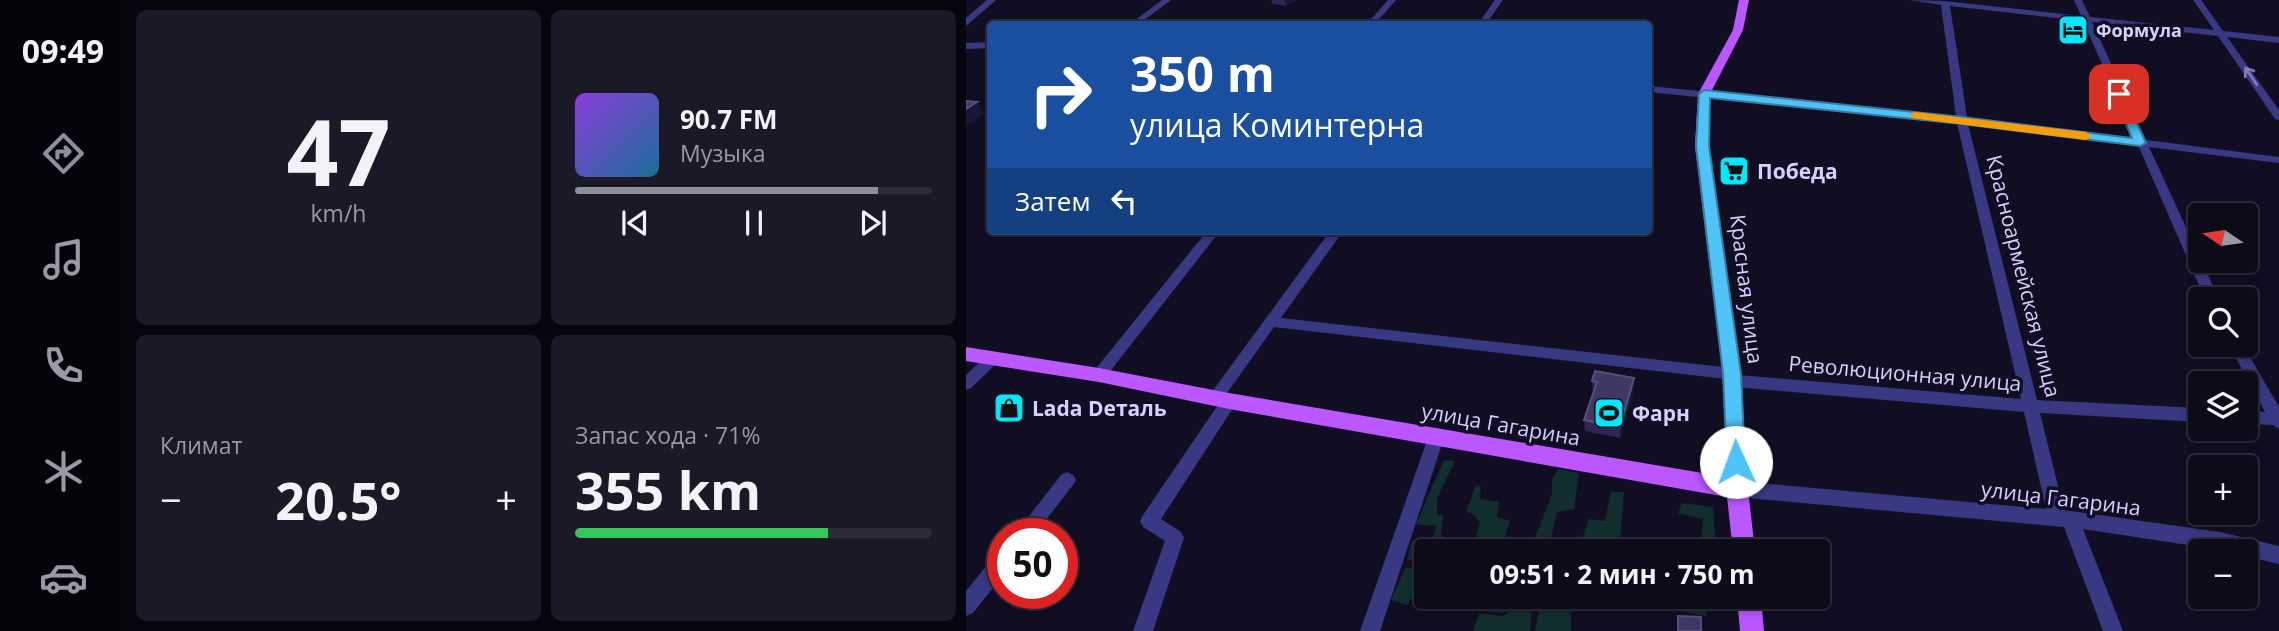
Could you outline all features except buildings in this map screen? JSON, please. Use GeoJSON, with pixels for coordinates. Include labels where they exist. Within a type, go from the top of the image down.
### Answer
{"type":"FeatureCollection","features":[{"type":"Feature","properties":{"kind":"main road","name":"Красная улица"},"geometry":{"type":"LineString","coordinates":[[1743,539],[1737,489],[1732,377],[1702,146],[1704,94],[1738,30],[1744,0]]}},
{"type":"Feature","properties":{"kind":"main road","name":"улица Гагарина"},"geometry":{"type":"LineString","coordinates":[[966,354],[1099,375],[1737,489]]}},
{"type":"Feature","properties":{"kind":"main road"},"geometry":{"type":"LineString","coordinates":[[1750,609],[1752,631]]}},
{"type":"Feature","properties":{"kind":"street"},"geometry":{"type":"LineString","coordinates":[[966,23],[992,0]]}},
{"type":"Feature","properties":{"kind":"street"},"geometry":{"type":"LineString","coordinates":[[1138,21],[1167,0]]}},
{"type":"Feature","properties":{"kind":"street"},"geometry":{"type":"LineString","coordinates":[[1374,21],[1392,0]]}},
{"type":"Feature","properties":{"kind":"street"},"geometry":{"type":"LineString","coordinates":[[1484,21],[1499,0]]}},
{"type":"Feature","properties":{"kind":"street"},"geometry":{"type":"LineString","coordinates":[[1914,0],[1953,2],[2087,20],[2279,40]]}},
{"type":"Feature","properties":{"kind":"street"},"geometry":{"type":"LineString","coordinates":[[2078,0],[2206,287]]}},
{"type":"Feature","properties":{"kind":"street"},"geometry":{"type":"LineString","coordinates":[[2197,0],[2279,117]]}},
{"type":"Feature","properties":{"kind":"street","name":"Красноармейская улица"},"geometry":{"type":"LineString","coordinates":[[1953,2],[1962,120],[2032,405],[2063,519],[2113,631]]}},
{"type":"Feature","properties":{"kind":"street"},"geometry":{"type":"LineString","coordinates":[[966,46],[987,45]]}},
{"type":"Feature","properties":{"kind":"street"},"geometry":{"type":"LineString","coordinates":[[1652,89],[1962,120],[2279,160]]}},
{"type":"Feature","properties":{"kind":"street"},"geometry":{"type":"LineString","coordinates":[[1099,375],[1211,235]]}},
{"type":"Feature","properties":{"kind":"street"},"geometry":{"type":"LineString","coordinates":[[1143,631],[1175,538],[1149,521],[1222,399],[1272,322],[1334,235]]}},
{"type":"Feature","properties":{"kind":"street","name":"Революционная улица"},"geometry":{"type":"LineString","coordinates":[[1272,322],[1732,377],[2032,405],[2188,414]]}},
{"type":"Feature","properties":{"kind":"street"},"geometry":{"type":"LineString","coordinates":[[2242,357],[2279,420]]}},
{"type":"Feature","properties":{"kind":"street"},"geometry":{"type":"LineString","coordinates":[[966,384],[993,358]]}},
{"type":"Feature","properties":{"kind":"street"},"geometry":{"type":"LineString","coordinates":[[2258,418],[2279,420]]}},
{"type":"Feature","properties":{"kind":"street"},"geometry":{"type":"LineString","coordinates":[[1370,631],[1437,435]]}},
{"type":"Feature","properties":{"kind":"street"},"geometry":{"type":"LineString","coordinates":[[1037,518],[1067,480]]}},
{"type":"Feature","properties":{"kind":"street","name":"улица Гагарина"},"geometry":{"type":"LineString","coordinates":[[1737,489],[2063,519],[2220,541],[2279,555]]}},
{"type":"Feature","properties":{"kind":"street"},"geometry":{"type":"LineString","coordinates":[[966,606],[987,580]]}},
{"type":"Feature","properties":{"kind":"green space"},"geometry":{"type":"Polygon","coordinates":[[[1444,460],[1455,461],[1437,498],[1437,514],[1443,515],[1441,536],[1454,539],[1432,539],[1437,526],[1416,524],[1444,460]]]}},
{"type":"Feature","properties":{"kind":"green space"},"geometry":{"type":"Polygon","coordinates":[[[1558,469],[1579,473],[1574,509],[1557,512],[1551,539],[1535,539],[1552,494],[1552,479],[1558,469]]]}},
{"type":"Feature","properties":{"kind":"green space"},"geometry":{"type":"Polygon","coordinates":[[[1476,485],[1481,487],[1480,499],[1499,502],[1497,517],[1510,521],[1504,539],[1478,539],[1476,537],[1480,522],[1473,514],[1466,512],[1476,485]]]}},
{"type":"Feature","properties":{"kind":"green space"},"geometry":{"type":"Polygon","coordinates":[[[1611,492],[1624,492],[1620,539],[1582,539],[1589,519],[1605,521],[1611,492]]]}},
{"type":"Feature","properties":{"kind":"green space"},"geometry":{"type":"Polygon","coordinates":[[[1682,503],[1713,507],[1715,539],[1701,539],[1703,519],[1678,513],[1682,503]]]}},
{"type":"Feature","properties":{"kind":"green space"},"geometry":{"type":"Polygon","coordinates":[[[1414,540],[1414,561],[1407,560],[1414,540]]]}},
{"type":"Feature","properties":{"kind":"green space"},"geometry":{"type":"Polygon","coordinates":[[[1406,567],[1414,569],[1414,599],[1410,599],[1408,605],[1391,600],[1406,567]]]}},
{"type":"Feature","properties":{"kind":"green space"},"geometry":{"type":"Polygon","coordinates":[[[1469,609],[1507,609],[1503,613],[1469,609]]]}},
{"type":"Feature","properties":{"kind":"green space"},"geometry":{"type":"Polygon","coordinates":[[[1512,609],[1532,609],[1530,631],[1473,631],[1479,613],[1503,616],[1512,609]]]}},
{"type":"Feature","properties":{"kind":"green space"},"geometry":{"type":"Polygon","coordinates":[[[1539,609],[1571,609],[1571,631],[1535,631],[1539,609]]]}},
{"type":"Feature","properties":{"kind":"green space"},"geometry":{"type":"Polygon","coordinates":[[[1671,609],[1704,609],[1707,610],[1706,616],[1671,609]]]}},
{"type":"Feature","properties":{"kind":"slow traffic"},"geometry":{"type":"LineString","coordinates":[[1915,115],[2086,136]]}},
{"type":"Feature","properties":{"kind":"place","name":"Формула"},"geometry":{"type":"Point","coordinates":[2073,30]}},
{"type":"Feature","properties":{"kind":"place","name":"Победа"},"geometry":{"type":"Point","coordinates":[1734,171]}},
{"type":"Feature","properties":{"kind":"place","name":"Lada Dеталь"},"geometry":{"type":"Point","coordinates":[1009,408]}},
{"type":"Feature","properties":{"kind":"place","name":"Фарн"},"geometry":{"type":"Point","coordinates":[1609,413]}},
{"type":"Feature","properties":{"kind":"route"},"geometry":{"type":"LineString","coordinates":[[1736,462],[1732,374],[1702,146],[1704,94],[1962,120],[2140,143],[2119,94]]}}]}
